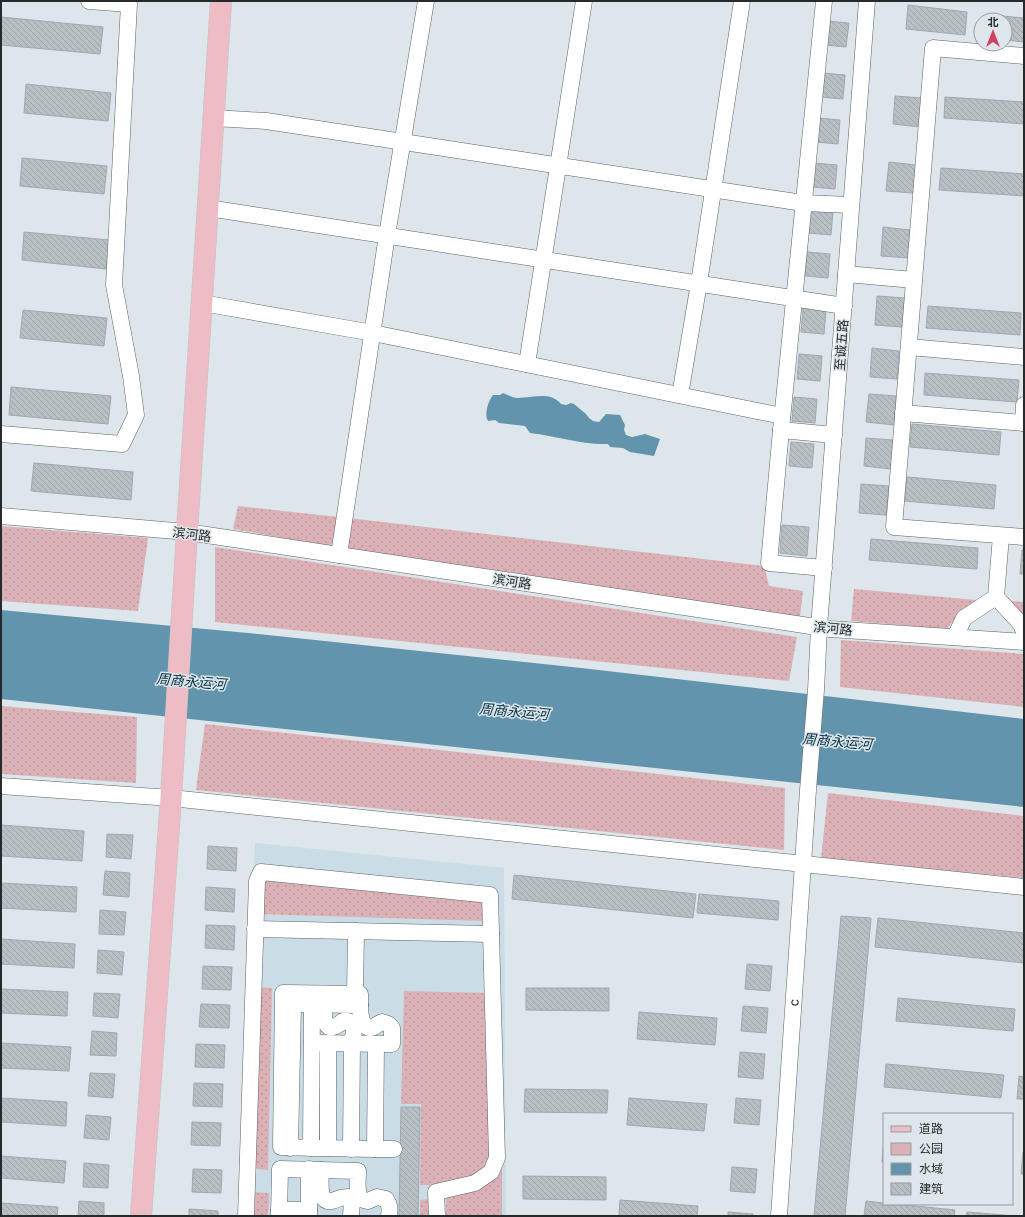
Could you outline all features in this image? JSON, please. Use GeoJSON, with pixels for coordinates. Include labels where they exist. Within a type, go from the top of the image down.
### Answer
{"type":"FeatureCollection","features":[{"type":"Feature","properties":{"kind":"main road"},"geometry":{"type":"LineString","coordinates":[[141,1216],[171,798],[221,1]]}},
{"type":"Feature","properties":{"kind":"street"},"geometry":{"type":"LineString","coordinates":[[1,434],[122,444],[136,415],[131,376],[114,285],[129,4],[89,1]]}},
{"type":"Feature","properties":{"kind":"street"},"geometry":{"type":"LineString","coordinates":[[339,555],[387,235],[426,1]]}},
{"type":"Feature","properties":{"kind":"street"},"geometry":{"type":"LineString","coordinates":[[526,364],[544,259],[584,1]]}},
{"type":"Feature","properties":{"kind":"street"},"geometry":{"type":"LineString","coordinates":[[680,395],[699,283],[742,1]]}},
{"type":"Feature","properties":{"kind":"street"},"geometry":{"type":"LineString","coordinates":[[824,1],[781,423],[769,563],[824,568]]}},
{"type":"Feature","properties":{"kind":"street","name":"至诚五路"},"geometry":{"type":"LineString","coordinates":[[808,790],[867,1]]}},
{"type":"Feature","properties":{"kind":"street"},"geometry":{"type":"LineString","coordinates":[[1024,56],[933,48],[894,527],[1024,537]]}},
{"type":"Feature","properties":{"kind":"street"},"geometry":{"type":"LineString","coordinates":[[214,118],[266,121],[804,203],[851,205]]}},
{"type":"Feature","properties":{"kind":"street"},"geometry":{"type":"LineString","coordinates":[[208,208],[844,306]]}},
{"type":"Feature","properties":{"kind":"street"},"geometry":{"type":"LineString","coordinates":[[846,274],[914,280]]}},
{"type":"Feature","properties":{"kind":"street"},"geometry":{"type":"LineString","coordinates":[[202,303],[373,333],[680,395],[781,423],[834,435]]}},
{"type":"Feature","properties":{"kind":"street"},"geometry":{"type":"LineString","coordinates":[[909,347],[1024,357]]}},
{"type":"Feature","properties":{"kind":"street"},"geometry":{"type":"LineString","coordinates":[[904,413],[1023,423],[1024,406]]}},
{"type":"Feature","properties":{"kind":"street","name":"滨河路"},"geometry":{"type":"LineString","coordinates":[[1,516],[187,532],[819,627],[1024,642]]}},
{"type":"Feature","properties":{"kind":"street"},"geometry":{"type":"LineString","coordinates":[[1001,536],[996,597],[1021,624],[1024,632]]}},
{"type":"Feature","properties":{"kind":"street"},"geometry":{"type":"LineString","coordinates":[[955,637],[964,618],[996,597]]}},
{"type":"Feature","properties":{"kind":"street"},"geometry":{"type":"LineString","coordinates":[[1,786],[171,798],[1024,887]]}},
{"type":"Feature","properties":{"kind":"street","name":"c"},"geometry":{"type":"LineString","coordinates":[[779,1216],[808,790]]}},
{"type":"Feature","properties":{"kind":"street"},"geometry":{"type":"LineString","coordinates":[[246,1216],[257,881],[261,872],[490,896],[497,1158],[491,1172],[475,1183],[436,1192],[436,1216]]}},
{"type":"Feature","properties":{"kind":"street"},"geometry":{"type":"LineString","coordinates":[[255,929],[491,934]]}},
{"type":"Feature","properties":{"kind":"street"},"geometry":{"type":"LineString","coordinates":[[287,1034],[312,1038],[328,1043],[392,1044],[392,1028],[388,1024],[382,1022],[374,1027],[366,1026],[361,1017],[358,1000],[356,931]]}},
{"type":"Feature","properties":{"kind":"street"},"geometry":{"type":"LineString","coordinates":[[287,1034],[283,993],[358,1000]]}},
{"type":"Feature","properties":{"kind":"street"},"geometry":{"type":"LineString","coordinates":[[358,1000],[318,1004],[293,1004],[287,1034],[281,1148],[394,1149]]}},
{"type":"Feature","properties":{"kind":"street"},"geometry":{"type":"LineString","coordinates":[[310,1148],[312,1038],[318,1004]]}},
{"type":"Feature","properties":{"kind":"street"},"geometry":{"type":"LineString","coordinates":[[318,1004],[326,1024],[330,1027],[335,1027],[343,1021],[348,1021],[352,1024],[354,1030],[352,1044],[351,1148]]}},
{"type":"Feature","properties":{"kind":"street"},"geometry":{"type":"LineString","coordinates":[[328,1043],[328,1148]]}},
{"type":"Feature","properties":{"kind":"street"},"geometry":{"type":"LineString","coordinates":[[375,1149],[376,1044]]}},
{"type":"Feature","properties":{"kind":"street"},"geometry":{"type":"LineString","coordinates":[[311,1097],[376,1097]]}},
{"type":"Feature","properties":{"kind":"street"},"geometry":{"type":"LineString","coordinates":[[315,1170],[309,1213],[285,1213],[280,1168],[358,1171],[357,1187],[360,1199],[368,1202],[377,1197],[386,1199],[389,1204],[389,1216]]}},
{"type":"Feature","properties":{"kind":"street"},"geometry":{"type":"LineString","coordinates":[[315,1170],[320,1194],[325,1200],[329,1201],[348,1197],[352,1200],[351,1216]]}},
{"type":"Feature","properties":{"kind":"shaded area"},"geometry":{"type":"Polygon","coordinates":[[[255,843],[504,868],[506,1216],[240,1216],[255,843]]]}},
{"type":"Feature","properties":{"kind":"green space"},"geometry":{"type":"Polygon","coordinates":[[[238,506],[338,517],[334,547],[233,529],[238,506]]]}},
{"type":"Feature","properties":{"kind":"green space"},"geometry":{"type":"Polygon","coordinates":[[[348,518],[764,566],[769,586],[803,591],[800,617],[344,549],[348,518]]]}},
{"type":"Feature","properties":{"kind":"green space"},"geometry":{"type":"Polygon","coordinates":[[[1,526],[148,538],[138,611],[1,601],[1,526]]]}},
{"type":"Feature","properties":{"kind":"green space"},"geometry":{"type":"Polygon","coordinates":[[[215,547],[797,637],[789,681],[215,622],[215,547]]]}},
{"type":"Feature","properties":{"kind":"green space"},"geometry":{"type":"Polygon","coordinates":[[[854,589],[976,600],[974,604],[957,616],[947,629],[851,621],[854,589]]]}},
{"type":"Feature","properties":{"kind":"green space"},"geometry":{"type":"Polygon","coordinates":[[[1011,601],[1024,602],[1024,620],[1010,604],[1011,601]]]}},
{"type":"Feature","properties":{"kind":"green space"},"geometry":{"type":"Polygon","coordinates":[[[841,640],[1024,654],[1024,707],[840,687],[841,640]]]}},
{"type":"Feature","properties":{"kind":"green space"},"geometry":{"type":"Polygon","coordinates":[[[1,706],[137,717],[136,783],[1,774],[1,706]]]}},
{"type":"Feature","properties":{"kind":"green space"},"geometry":{"type":"Polygon","coordinates":[[[205,724],[785,788],[784,850],[196,790],[205,724]]]}},
{"type":"Feature","properties":{"kind":"green space"},"geometry":{"type":"Polygon","coordinates":[[[828,793],[1024,816],[1024,878],[821,858],[828,793]]]}},
{"type":"Feature","properties":{"kind":"green space"},"geometry":{"type":"Polygon","coordinates":[[[270,877],[479,899],[485,905],[484,921],[259,914],[263,881],[270,877]]]}},
{"type":"Feature","properties":{"kind":"green space"},"geometry":{"type":"Polygon","coordinates":[[[257,987],[272,988],[268,1170],[250,1168],[257,987]]]}},
{"type":"Feature","properties":{"kind":"green space"},"geometry":{"type":"Polygon","coordinates":[[[404,991],[488,993],[490,1161],[481,1174],[439,1185],[420,1185],[421,1104],[401,1104],[404,991]]]}},
{"type":"Feature","properties":{"kind":"green space"},"geometry":{"type":"Polygon","coordinates":[[[502,1166],[502,1216],[446,1216],[446,1196],[485,1184],[502,1166]]]}},
{"type":"Feature","properties":{"kind":"green space"},"geometry":{"type":"Polygon","coordinates":[[[249,1192],[269,1193],[268,1216],[249,1216],[249,1192]]]}},
{"type":"Feature","properties":{"kind":"green space"},"geometry":{"type":"Polygon","coordinates":[[[431,1199],[431,1216],[420,1216],[420,1200],[431,1199]]]}},
{"type":"Feature","properties":{"kind":"water"},"geometry":{"type":"Polygon","coordinates":[[[503,393],[516,398],[547,396],[557,400],[561,404],[566,405],[571,403],[593,421],[599,422],[606,414],[620,415],[625,425],[624,430],[626,435],[632,437],[645,434],[660,439],[654,456],[630,452],[623,448],[610,447],[608,444],[579,442],[530,433],[525,426],[499,423],[495,420],[488,421],[486,415],[491,398],[493,395],[500,395],[503,393]]]}},
{"type":"Feature","properties":{"kind":"water","name":"周商永运河"},"geometry":{"type":"Polygon","coordinates":[[[1,610],[258,634],[581,668],[1024,719],[1024,807],[1,699],[1,610]]]}},
{"type":"Feature","properties":{"kind":"building"},"geometry":{"type":"Polygon","coordinates":[[[908,5],[967,12],[965,35],[906,29],[908,5]]]}},
{"type":"Feature","properties":{"kind":"building"},"geometry":{"type":"Polygon","coordinates":[[[1,17],[103,27],[100,54],[1,45],[1,17]]]}},
{"type":"Feature","properties":{"kind":"building"},"geometry":{"type":"Polygon","coordinates":[[[1013,17],[1024,18],[1024,42],[1013,41],[1013,17]]]}},
{"type":"Feature","properties":{"kind":"building"},"geometry":{"type":"Polygon","coordinates":[[[826,21],[849,23],[846,47],[824,45],[826,21]]]}},
{"type":"Feature","properties":{"kind":"building"},"geometry":{"type":"Polygon","coordinates":[[[823,73],[845,75],[843,99],[820,97],[823,73]]]}},
{"type":"Feature","properties":{"kind":"building"},"geometry":{"type":"Polygon","coordinates":[[[26,84],[111,93],[108,121],[24,113],[26,84]]]}},
{"type":"Feature","properties":{"kind":"building"},"geometry":{"type":"Polygon","coordinates":[[[895,96],[922,98],[920,127],[893,124],[895,96]]]}},
{"type":"Feature","properties":{"kind":"building"},"geometry":{"type":"Polygon","coordinates":[[[945,97],[1024,102],[1024,124],[944,118],[945,97]]]}},
{"type":"Feature","properties":{"kind":"building"},"geometry":{"type":"Polygon","coordinates":[[[818,118],[840,120],[838,144],[816,142],[818,118]]]}},
{"type":"Feature","properties":{"kind":"building"},"geometry":{"type":"Polygon","coordinates":[[[22,158],[107,166],[104,194],[20,186],[22,158]]]}},
{"type":"Feature","properties":{"kind":"building"},"geometry":{"type":"Polygon","coordinates":[[[889,162],[916,165],[913,193],[886,191],[889,162]]]}},
{"type":"Feature","properties":{"kind":"building"},"geometry":{"type":"Polygon","coordinates":[[[814,163],[837,165],[835,189],[812,187],[814,163]]]}},
{"type":"Feature","properties":{"kind":"building"},"geometry":{"type":"Polygon","coordinates":[[[941,168],[1024,174],[1024,196],[939,190],[941,168]]]}},
{"type":"Feature","properties":{"kind":"building"},"geometry":{"type":"Polygon","coordinates":[[[810,209],[833,211],[831,235],[808,233],[810,209]]]}},
{"type":"Feature","properties":{"kind":"building"},"geometry":{"type":"Polygon","coordinates":[[[883,227],[910,230],[908,258],[881,256],[883,227]]]}},
{"type":"Feature","properties":{"kind":"building"},"geometry":{"type":"Polygon","coordinates":[[[24,232],[109,240],[106,269],[22,260],[24,232]]]}},
{"type":"Feature","properties":{"kind":"building"},"geometry":{"type":"Polygon","coordinates":[[[807,252],[830,254],[828,278],[805,276],[807,252]]]}},
{"type":"Feature","properties":{"kind":"building"},"geometry":{"type":"Polygon","coordinates":[[[877,296],[905,298],[902,327],[875,325],[877,296]]]}},
{"type":"Feature","properties":{"kind":"building"},"geometry":{"type":"Polygon","coordinates":[[[928,306],[1021,313],[1020,335],[926,328],[928,306]]]}},
{"type":"Feature","properties":{"kind":"building"},"geometry":{"type":"Polygon","coordinates":[[[803,308],[826,310],[824,334],[801,332],[803,308]]]}},
{"type":"Feature","properties":{"kind":"building"},"geometry":{"type":"Polygon","coordinates":[[[23,310],[107,318],[104,346],[20,338],[23,310]]]}},
{"type":"Feature","properties":{"kind":"building"},"geometry":{"type":"Polygon","coordinates":[[[872,348],[899,351],[897,379],[870,377],[872,348]]]}},
{"type":"Feature","properties":{"kind":"building"},"geometry":{"type":"Polygon","coordinates":[[[799,354],[822,356],[820,381],[797,379],[799,354]]]}},
{"type":"Feature","properties":{"kind":"building"},"geometry":{"type":"Polygon","coordinates":[[[925,373],[1019,380],[1017,402],[924,395],[925,373]]]}},
{"type":"Feature","properties":{"kind":"building"},"geometry":{"type":"Polygon","coordinates":[[[11,387],[111,396],[108,424],[9,415],[11,387]]]}},
{"type":"Feature","properties":{"kind":"building"},"geometry":{"type":"Polygon","coordinates":[[[869,394],[896,396],[894,425],[866,422],[869,394]]]}},
{"type":"Feature","properties":{"kind":"building"},"geometry":{"type":"Polygon","coordinates":[[[794,397],[817,399],[815,423],[792,421],[794,397]]]}},
{"type":"Feature","properties":{"kind":"building"},"geometry":{"type":"Polygon","coordinates":[[[912,424],[1001,432],[999,455],[910,447],[912,424]]]}},
{"type":"Feature","properties":{"kind":"building"},"geometry":{"type":"Polygon","coordinates":[[[866,438],[893,440],[891,469],[864,466],[866,438]]]}},
{"type":"Feature","properties":{"kind":"building"},"geometry":{"type":"Polygon","coordinates":[[[791,442],[814,444],[812,468],[789,466],[791,442]]]}},
{"type":"Feature","properties":{"kind":"building"},"geometry":{"type":"Polygon","coordinates":[[[34,463],[133,472],[131,500],[31,491],[34,463]]]}},
{"type":"Feature","properties":{"kind":"building"},"geometry":{"type":"Polygon","coordinates":[[[907,477],[996,485],[994,509],[905,501],[907,477]]]}},
{"type":"Feature","properties":{"kind":"building"},"geometry":{"type":"Polygon","coordinates":[[[861,484],[889,486],[886,515],[859,513],[861,484]]]}},
{"type":"Feature","properties":{"kind":"building"},"geometry":{"type":"Polygon","coordinates":[[[782,525],[809,527],[807,556],[780,553],[782,525]]]}},
{"type":"Feature","properties":{"kind":"building"},"geometry":{"type":"Polygon","coordinates":[[[871,539],[978,548],[977,569],[869,560],[871,539]]]}},
{"type":"Feature","properties":{"kind":"building"},"geometry":{"type":"Polygon","coordinates":[[[1022,550],[1024,550],[1024,574],[1020,574],[1022,550]]]}},
{"type":"Feature","properties":{"kind":"building"},"geometry":{"type":"Polygon","coordinates":[[[1,825],[84,831],[82,861],[1,856],[1,825]]]}},
{"type":"Feature","properties":{"kind":"building"},"geometry":{"type":"Polygon","coordinates":[[[107,834],[133,835],[131,859],[106,857],[107,834]]]}},
{"type":"Feature","properties":{"kind":"building"},"geometry":{"type":"Polygon","coordinates":[[[208,846],[237,848],[236,871],[207,869],[208,846]]]}},
{"type":"Feature","properties":{"kind":"building"},"geometry":{"type":"Polygon","coordinates":[[[105,871],[130,873],[129,897],[103,895],[105,871]]]}},
{"type":"Feature","properties":{"kind":"building"},"geometry":{"type":"Polygon","coordinates":[[[514,875],[696,894],[693,918],[512,899],[514,875]]]}},
{"type":"Feature","properties":{"kind":"building"},"geometry":{"type":"Polygon","coordinates":[[[1,883],[77,887],[76,912],[1,908],[1,883]]]}},
{"type":"Feature","properties":{"kind":"building"},"geometry":{"type":"Polygon","coordinates":[[[206,887],[235,889],[234,912],[205,910],[206,887]]]}},
{"type":"Feature","properties":{"kind":"building"},"geometry":{"type":"Polygon","coordinates":[[[699,894],[779,901],[778,920],[697,913],[699,894]]]}},
{"type":"Feature","properties":{"kind":"building"},"geometry":{"type":"Polygon","coordinates":[[[100,910],[126,912],[124,935],[99,934],[100,910]]]}},
{"type":"Feature","properties":{"kind":"building"},"geometry":{"type":"Polygon","coordinates":[[[841,916],[871,918],[845,1216],[814,1216],[841,916]]]}},
{"type":"Feature","properties":{"kind":"building"},"geometry":{"type":"Polygon","coordinates":[[[878,918],[1024,933],[1024,963],[875,947],[878,918]]]}},
{"type":"Feature","properties":{"kind":"building"},"geometry":{"type":"Polygon","coordinates":[[[206,925],[235,926],[234,950],[205,948],[206,925]]]}},
{"type":"Feature","properties":{"kind":"building"},"geometry":{"type":"Polygon","coordinates":[[[1,939],[75,944],[74,968],[1,964],[1,939]]]}},
{"type":"Feature","properties":{"kind":"building"},"geometry":{"type":"Polygon","coordinates":[[[98,950],[124,952],[122,975],[97,973],[98,950]]]}},
{"type":"Feature","properties":{"kind":"building"},"geometry":{"type":"Polygon","coordinates":[[[747,964],[772,966],[770,991],[745,989],[747,964]]]}},
{"type":"Feature","properties":{"kind":"building"},"geometry":{"type":"Polygon","coordinates":[[[203,966],[232,967],[231,990],[202,989],[203,966]]]}},
{"type":"Feature","properties":{"kind":"building"},"geometry":{"type":"Polygon","coordinates":[[[526,988],[609,988],[609,1011],[526,1010],[526,988]]]}},
{"type":"Feature","properties":{"kind":"building"},"geometry":{"type":"Polygon","coordinates":[[[1,989],[68,992],[67,1016],[1,1013],[1,989]]]}},
{"type":"Feature","properties":{"kind":"building"},"geometry":{"type":"Polygon","coordinates":[[[94,993],[120,994],[118,1018],[93,1016],[94,993]]]}},
{"type":"Feature","properties":{"kind":"building"},"geometry":{"type":"Polygon","coordinates":[[[898,998],[1015,1009],[1013,1031],[896,1021],[898,998]]]}},
{"type":"Feature","properties":{"kind":"building"},"geometry":{"type":"Polygon","coordinates":[[[201,1004],[230,1005],[229,1028],[199,1027],[201,1004]]]}},
{"type":"Feature","properties":{"kind":"building"},"geometry":{"type":"Polygon","coordinates":[[[743,1006],[768,1008],[766,1033],[741,1031],[743,1006]]]}},
{"type":"Feature","properties":{"kind":"building"},"geometry":{"type":"Polygon","coordinates":[[[639,1012],[717,1018],[715,1045],[637,1039],[639,1012]]]}},
{"type":"Feature","properties":{"kind":"building"},"geometry":{"type":"Polygon","coordinates":[[[92,1031],[117,1033],[116,1056],[90,1055],[92,1031]]]}},
{"type":"Feature","properties":{"kind":"building"},"geometry":{"type":"Polygon","coordinates":[[[1,1043],[71,1047],[69,1071],[1,1068],[1,1043]]]}},
{"type":"Feature","properties":{"kind":"building"},"geometry":{"type":"Polygon","coordinates":[[[196,1044],[225,1045],[224,1068],[195,1067],[196,1044]]]}},
{"type":"Feature","properties":{"kind":"building"},"geometry":{"type":"Polygon","coordinates":[[[740,1052],[765,1054],[763,1079],[738,1077],[740,1052]]]}},
{"type":"Feature","properties":{"kind":"building"},"geometry":{"type":"Polygon","coordinates":[[[886,1064],[1004,1075],[1001,1098],[884,1087],[886,1064]]]}},
{"type":"Feature","properties":{"kind":"building"},"geometry":{"type":"Polygon","coordinates":[[[90,1073],[115,1074],[113,1098],[88,1096],[90,1073]]]}},
{"type":"Feature","properties":{"kind":"building"},"geometry":{"type":"Polygon","coordinates":[[[1019,1076],[1024,1077],[1024,1099],[1017,1099],[1019,1076]]]}},
{"type":"Feature","properties":{"kind":"building"},"geometry":{"type":"Polygon","coordinates":[[[194,1083],[223,1084],[222,1107],[193,1106],[194,1083]]]}},
{"type":"Feature","properties":{"kind":"building"},"geometry":{"type":"Polygon","coordinates":[[[525,1089],[608,1090],[607,1113],[524,1112],[525,1089]]]}},
{"type":"Feature","properties":{"kind":"building"},"geometry":{"type":"Polygon","coordinates":[[[1,1098],[67,1102],[66,1126],[1,1122],[1,1098]]]}},
{"type":"Feature","properties":{"kind":"building"},"geometry":{"type":"Polygon","coordinates":[[[629,1098],[707,1104],[704,1131],[627,1125],[629,1098]]]}},
{"type":"Feature","properties":{"kind":"building"},"geometry":{"type":"Polygon","coordinates":[[[736,1098],[761,1100],[759,1125],[734,1123],[736,1098]]]}},
{"type":"Feature","properties":{"kind":"building"},"geometry":{"type":"Polygon","coordinates":[[[401,1107],[420,1107],[418,1216],[399,1216],[401,1107]]]}},
{"type":"Feature","properties":{"kind":"building"},"geometry":{"type":"Polygon","coordinates":[[[86,1115],[111,1117],[109,1140],[84,1138],[86,1115]]]}},
{"type":"Feature","properties":{"kind":"building"},"geometry":{"type":"Polygon","coordinates":[[[192,1122],[221,1123],[220,1146],[191,1145],[192,1122]]]}},
{"type":"Feature","properties":{"kind":"building"},"geometry":{"type":"Polygon","coordinates":[[[1023,1152],[1024,1174],[1021,1174],[1023,1152]]]}},
{"type":"Feature","properties":{"kind":"building"},"geometry":{"type":"Polygon","coordinates":[[[1,1156],[66,1161],[64,1183],[1,1178],[1,1156]]]}},
{"type":"Feature","properties":{"kind":"building"},"geometry":{"type":"Polygon","coordinates":[[[84,1163],[109,1165],[108,1188],[83,1187],[84,1163]]]}},
{"type":"Feature","properties":{"kind":"building"},"geometry":{"type":"Polygon","coordinates":[[[732,1167],[757,1169],[755,1193],[730,1191],[732,1167]]]}},
{"type":"Feature","properties":{"kind":"building"},"geometry":{"type":"Polygon","coordinates":[[[193,1169],[222,1170],[221,1193],[192,1192],[193,1169]]]}},
{"type":"Feature","properties":{"kind":"building"},"geometry":{"type":"Polygon","coordinates":[[[523,1176],[606,1177],[606,1200],[523,1199],[523,1176]]]}},
{"type":"Feature","properties":{"kind":"building"},"geometry":{"type":"Polygon","coordinates":[[[620,1200],[698,1206],[697,1216],[619,1216],[620,1200]]]}},
{"type":"Feature","properties":{"kind":"building"},"geometry":{"type":"Polygon","coordinates":[[[79,1201],[104,1203],[104,1216],[78,1216],[79,1201]]]}},
{"type":"Feature","properties":{"kind":"building"},"geometry":{"type":"Polygon","coordinates":[[[866,1201],[883,1203],[883,1205],[906,1205],[955,1210],[954,1216],[864,1216],[866,1201]]]}},
{"type":"Feature","properties":{"kind":"building"},"geometry":{"type":"Polygon","coordinates":[[[1,1203],[58,1207],[57,1216],[1,1216],[1,1203]]]}},
{"type":"Feature","properties":{"kind":"building"},"geometry":{"type":"Polygon","coordinates":[[[189,1209],[218,1211],[218,1216],[189,1216],[189,1209]]]}},
{"type":"Feature","properties":{"kind":"building"},"geometry":{"type":"Polygon","coordinates":[[[728,1212],[753,1214],[753,1216],[728,1216],[728,1212]]]}},
{"type":"Feature","properties":{"kind":"building"},"geometry":{"type":"Polygon","coordinates":[[[967,1212],[1016,1216],[966,1216],[967,1212]]]}}]}
